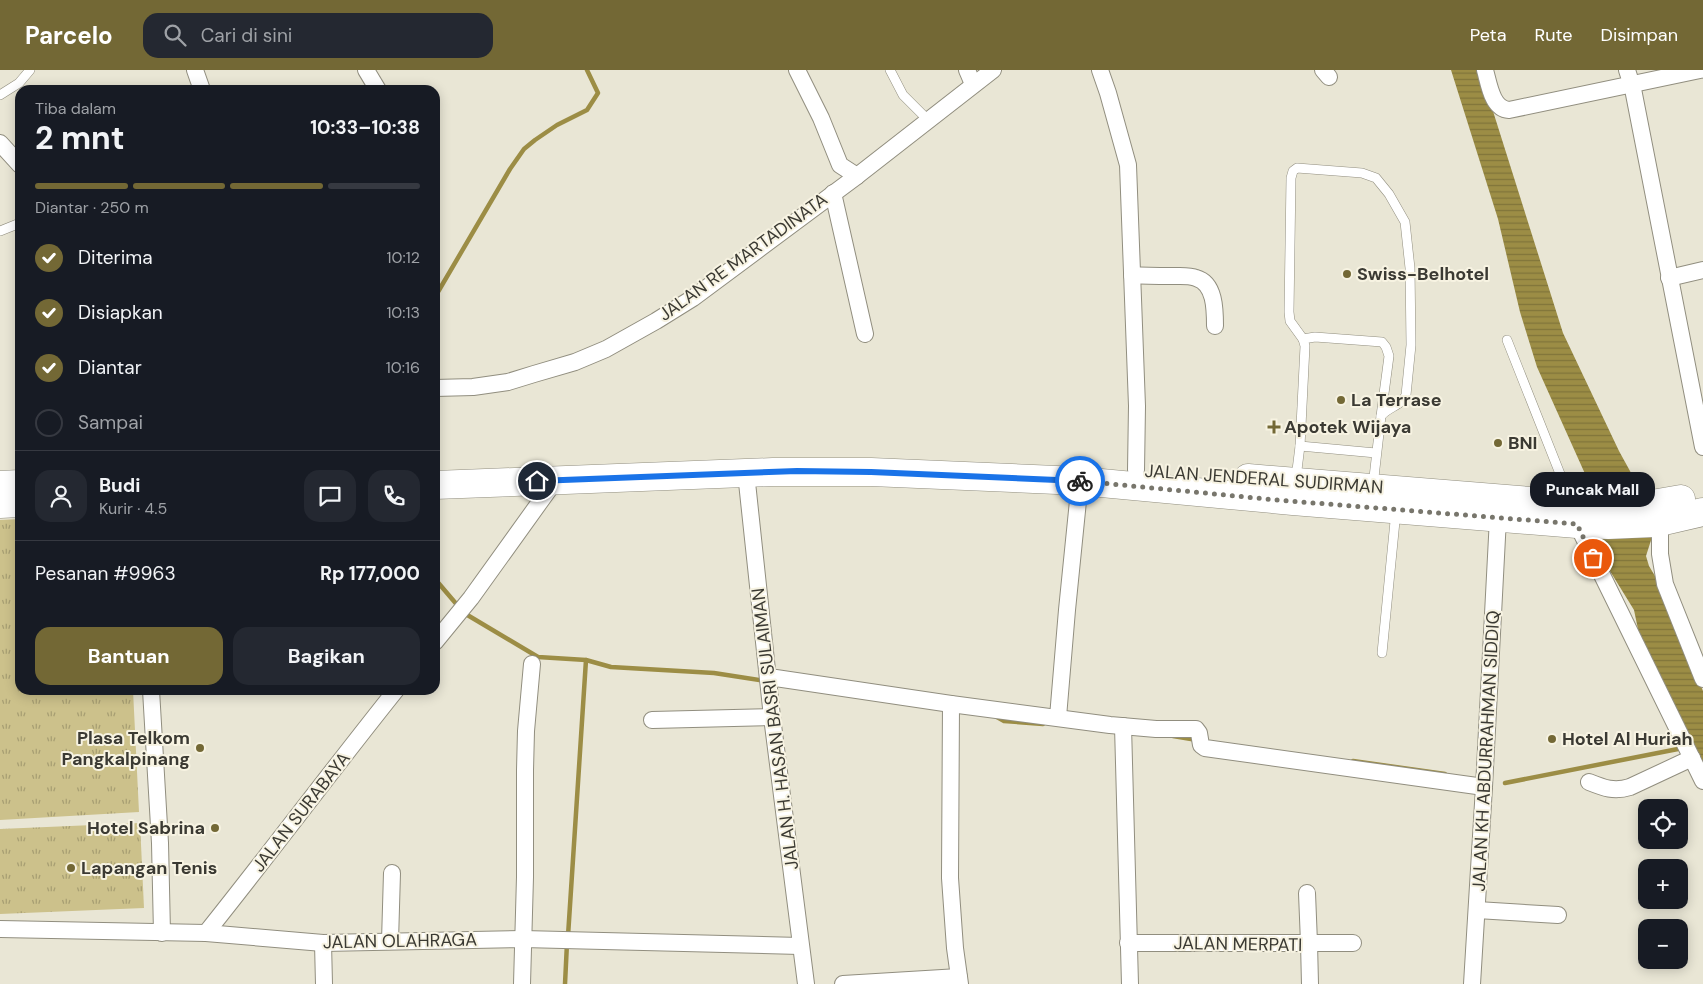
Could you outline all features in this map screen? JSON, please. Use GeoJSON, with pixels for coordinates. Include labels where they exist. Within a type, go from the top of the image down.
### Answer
{"type":"FeatureCollection","features":[{"type":"Feature","properties":{"kind":"highway","name":"JALAN JENDERAL SUDIRMAN"},"geometry":{"type":"LineString","coordinates":[[440,468],[849,456],[1014,461],[1136,470],[1294,491],[1396,509],[1498,518],[1584,515],[1656,516],[1703,512]]}},
{"type":"Feature","properties":{"kind":"highway","name":"JALAN JENDERAL SUDIRMAN"},"geometry":{"type":"LineString","coordinates":[[440,485],[746,473],[871,472],[1294,491],[1372,487],[1584,515]]}},
{"type":"Feature","properties":{"kind":"highway"},"geometry":{"type":"LineString","coordinates":[[0,485],[15,484]]}},
{"type":"Feature","properties":{"kind":"highway","name":"JALAN JENDERAL SUDIRMAN"},"geometry":{"type":"LineString","coordinates":[[1656,516],[1703,496]]}},
{"type":"Feature","properties":{"kind":"highway"},"geometry":{"type":"LineString","coordinates":[[0,504],[15,504]]}},
{"type":"Feature","properties":{"kind":"street"},"geometry":{"type":"LineString","coordinates":[[195,70],[200,85]]}},
{"type":"Feature","properties":{"kind":"street"},"geometry":{"type":"LineString","coordinates":[[366,70],[375,85]]}},
{"type":"Feature","properties":{"kind":"street"},"geometry":{"type":"LineString","coordinates":[[796,70],[821,118],[840,165],[857,176]]}},
{"type":"Feature","properties":{"kind":"street","name":"JALAN RE MARTADINATA"},"geometry":{"type":"LineString","coordinates":[[440,388],[473,387],[508,382],[574,362],[606,349],[656,321],[693,298],[857,176],[928,120],[970,77],[992,70]]}},
{"type":"Feature","properties":{"kind":"street"},"geometry":{"type":"LineString","coordinates":[[1100,70],[1128,165],[1137,406],[1136,470]]}},
{"type":"Feature","properties":{"kind":"street"},"geometry":{"type":"LineString","coordinates":[[1485,70],[1497,104],[1505,110],[1575,98],[1629,78],[1700,70]]}},
{"type":"Feature","properties":{"kind":"street"},"geometry":{"type":"LineString","coordinates":[[1629,78],[1703,447]]}},
{"type":"Feature","properties":{"kind":"street"},"geometry":{"type":"LineString","coordinates":[[1,146],[15,159]]}},
{"type":"Feature","properties":{"kind":"street"},"geometry":{"type":"LineString","coordinates":[[833,193],[865,334]]}},
{"type":"Feature","properties":{"kind":"street"},"geometry":{"type":"LineString","coordinates":[[1669,278],[1703,270]]}},
{"type":"Feature","properties":{"kind":"street"},"geometry":{"type":"LineString","coordinates":[[1132,276],[1190,277],[1200,279],[1206,284],[1214,301],[1215,326]]}},
{"type":"Feature","properties":{"kind":"street","name":"JALAN H. HASAN BASRI SULAIMAN"},"geometry":{"type":"LineString","coordinates":[[746,473],[772,717],[806,984]]}},
{"type":"Feature","properties":{"kind":"street"},"geometry":{"type":"LineString","coordinates":[[440,636],[471,598],[555,481]]}},
{"type":"Feature","properties":{"kind":"street"},"geometry":{"type":"LineString","coordinates":[[1058,717],[1080,481]]}},
{"type":"Feature","properties":{"kind":"street"},"geometry":{"type":"LineString","coordinates":[[1584,515],[1703,781]]}},
{"type":"Feature","properties":{"kind":"street"},"geometry":{"type":"LineString","coordinates":[[1656,516],[1665,584],[1703,679]]}},
{"type":"Feature","properties":{"kind":"street","name":"JALAN KH ABDURRAHMAN SIDDIQ"},"geometry":{"type":"LineString","coordinates":[[1472,984],[1498,518]]}},
{"type":"Feature","properties":{"kind":"street"},"geometry":{"type":"LineString","coordinates":[[522,984],[525,877],[524,770],[532,664]]}},
{"type":"Feature","properties":{"kind":"street"},"geometry":{"type":"LineString","coordinates":[[769,681],[951,708],[1058,717],[1123,731],[1191,728],[1197,730],[1200,739],[1210,749],[1484,787]]}},
{"type":"Feature","properties":{"kind":"street"},"geometry":{"type":"LineString","coordinates":[[151,695],[160,843],[162,933]]}},
{"type":"Feature","properties":{"kind":"street","name":"JALAN SURABAYA"},"geometry":{"type":"LineString","coordinates":[[206,933],[392,695]]}},
{"type":"Feature","properties":{"kind":"street"},"geometry":{"type":"LineString","coordinates":[[843,984],[960,980],[955,948],[950,878],[951,708]]}},
{"type":"Feature","properties":{"kind":"street"},"geometry":{"type":"LineString","coordinates":[[652,720],[772,717]]}},
{"type":"Feature","properties":{"kind":"street"},"geometry":{"type":"LineString","coordinates":[[1123,731],[1130,984]]}},
{"type":"Feature","properties":{"kind":"street"},"geometry":{"type":"LineString","coordinates":[[1589,782],[1610,790],[1621,790],[1692,758]]}},
{"type":"Feature","properties":{"kind":"street"},"geometry":{"type":"LineString","coordinates":[[390,941],[392,873]]}},
{"type":"Feature","properties":{"kind":"street"},"geometry":{"type":"LineString","coordinates":[[1307,894],[1309,943],[1353,943]]}},
{"type":"Feature","properties":{"kind":"street"},"geometry":{"type":"LineString","coordinates":[[1477,910],[1558,916]]}},
{"type":"Feature","properties":{"kind":"street","name":"JALAN OLAHRAGA"},"geometry":{"type":"LineString","coordinates":[[0,929],[206,933],[323,943],[523,939],[800,946]]}},
{"type":"Feature","properties":{"kind":"street"},"geometry":{"type":"LineString","coordinates":[[323,943],[324,984]]}},
{"type":"Feature","properties":{"kind":"street","name":"JALAN MERPATI"},"geometry":{"type":"LineString","coordinates":[[1128,943],[1309,943],[1310,984]]}},
{"type":"Feature","properties":{"kind":"lane"},"geometry":{"type":"LineString","coordinates":[[16,85],[30,70]]}},
{"type":"Feature","properties":{"kind":"lane"},"geometry":{"type":"LineString","coordinates":[[890,70],[903,95],[928,120]]}},
{"type":"Feature","properties":{"kind":"lane"},"geometry":{"type":"LineString","coordinates":[[0,95],[15,86]]}},
{"type":"Feature","properties":{"kind":"lane"},"geometry":{"type":"LineString","coordinates":[[1294,491],[1300,446],[1305,354],[1303,339],[1290,321],[1289,312],[1291,178],[1293,171],[1298,168],[1362,173],[1376,178],[1397,206],[1405,222],[1410,268],[1411,345],[1406,395],[1402,401],[1381,416]]}},
{"type":"Feature","properties":{"kind":"lane"},"geometry":{"type":"LineString","coordinates":[[0,231],[15,225]]}},
{"type":"Feature","properties":{"kind":"lane"},"geometry":{"type":"LineString","coordinates":[[1303,339],[1315,337],[1382,342],[1386,347],[1389,356],[1372,487]]}},
{"type":"Feature","properties":{"kind":"lane"},"geometry":{"type":"LineString","coordinates":[[1507,340],[1584,515]]}},
{"type":"Feature","properties":{"kind":"lane"},"geometry":{"type":"LineString","coordinates":[[1300,446],[1376,453]]}},
{"type":"Feature","properties":{"kind":"lane"},"geometry":{"type":"LineString","coordinates":[[1382,653],[1396,509]]}},
{"type":"Feature","properties":{"kind":"green space"},"geometry":{"type":"Polygon","coordinates":[[[15,519],[15,695],[133,695],[139,812],[0,820],[0,520],[15,519]]]}},
{"type":"Feature","properties":{"kind":"green space","name":"Lapangan Tenis"},"geometry":{"type":"Polygon","coordinates":[[[140,823],[144,908],[0,914],[0,829],[140,823]]]}},
{"type":"Feature","properties":{"kind":"shaded area"},"geometry":{"type":"Polygon","coordinates":[[[1451,70],[1480,70],[1563,333],[1619,451],[1641,491],[1653,534],[1646,556],[1649,566],[1658,581],[1703,691],[1703,767],[1640,639],[1634,610],[1589,537],[1605,495],[1594,489],[1586,476],[1537,367],[1520,312],[1498,219],[1451,70]]]}},
{"type":"Feature","properties":{"kind":"waterway"},"geometry":{"type":"LineString","coordinates":[[440,288],[510,169],[524,149],[557,125],[587,110],[598,93],[587,70]]}},
{"type":"Feature","properties":{"kind":"waterway"},"geometry":{"type":"LineString","coordinates":[[440,585],[464,613],[538,657],[586,660],[611,667],[714,673],[765,681]]}},
{"type":"Feature","properties":{"kind":"waterway"},"geometry":{"type":"LineString","coordinates":[[568,936],[586,660]]}},
{"type":"Feature","properties":{"kind":"waterway"},"geometry":{"type":"LineString","coordinates":[[997,717],[1004,721],[1043,724]]}},
{"type":"Feature","properties":{"kind":"waterway"},"geometry":{"type":"LineString","coordinates":[[1173,736],[1197,740]]}},
{"type":"Feature","properties":{"kind":"waterway"},"geometry":{"type":"LineString","coordinates":[[1505,783],[1678,749]]}},
{"type":"Feature","properties":{"kind":"waterway"},"geometry":{"type":"LineString","coordinates":[[1353,761],[1445,774]]}},
{"type":"Feature","properties":{"kind":"waterway"},"geometry":{"type":"LineString","coordinates":[[565,984],[567,943]]}},
{"type":"Feature","properties":{"kind":"way so far"},"geometry":{"type":"LineString","coordinates":[[1080,481],[1277,500],[1577,524],[1593,558]]}},
{"type":"Feature","properties":{"kind":"place","name":"Swiss-Belhotel"},"geometry":{"type":"Point","coordinates":[1347,274]}},
{"type":"Feature","properties":{"kind":"place","name":"La Terrase"},"geometry":{"type":"Point","coordinates":[1341,400]}},
{"type":"Feature","properties":{"kind":"place","name":"Apotek Wijaya"},"geometry":{"type":"Point","coordinates":[1274,427]}},
{"type":"Feature","properties":{"kind":"place","name":"BNI"},"geometry":{"type":"Point","coordinates":[1498,443]}},
{"type":"Feature","properties":{"kind":"place","name":"Puncak Mall"},"geometry":{"type":"Point","coordinates":[1593,558]}},
{"type":"Feature","properties":{"kind":"place","name":"Hotel Al Huriah"},"geometry":{"type":"Point","coordinates":[1552,739]}},
{"type":"Feature","properties":{"kind":"place","name":"Plasa Telkom Pangkalpinang"},"geometry":{"type":"Point","coordinates":[200,748]}},
{"type":"Feature","properties":{"kind":"place","name":"Hotel Sabrina"},"geometry":{"type":"Point","coordinates":[215,828]}},
{"type":"Feature","properties":{"kind":"place","name":"Lapangan Tenis"},"geometry":{"type":"Point","coordinates":[71,868]}},
{"type":"Feature","properties":{"kind":"route"},"geometry":{"type":"LineString","coordinates":[[537,481],[797,471],[871,472],[1080,481]]}}]}
